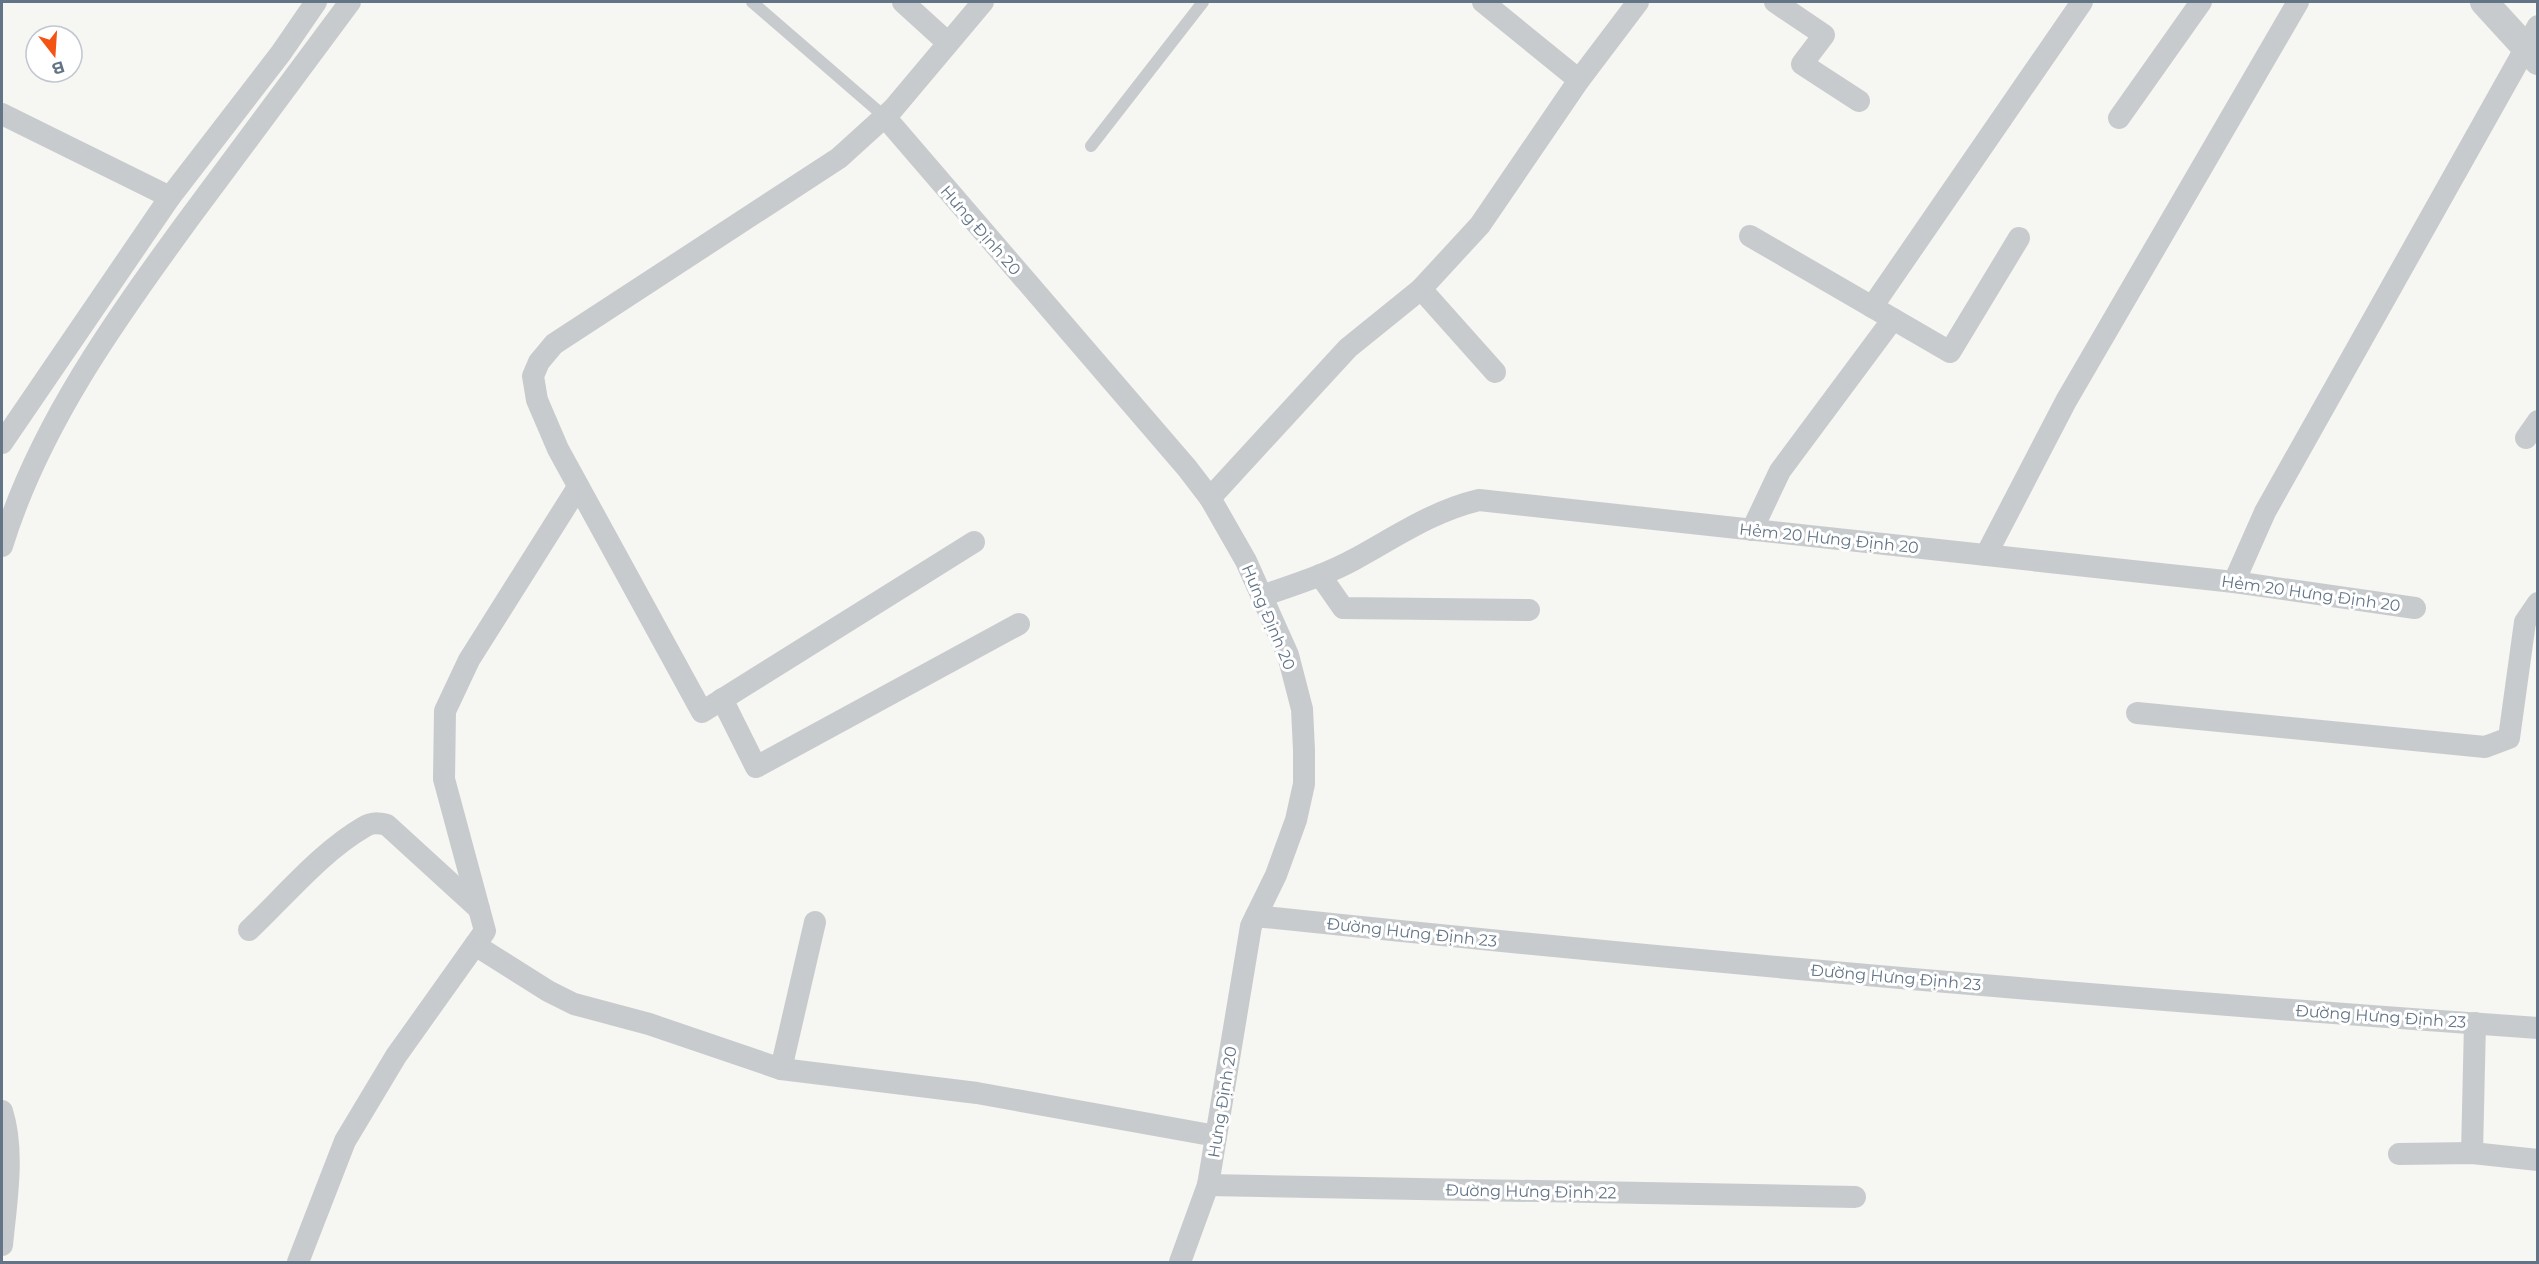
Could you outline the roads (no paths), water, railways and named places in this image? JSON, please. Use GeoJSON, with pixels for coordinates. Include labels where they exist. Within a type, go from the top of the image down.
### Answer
{"type":"FeatureCollection","features":[{"type":"Feature","properties":{"kind":"street"},"geometry":{"type":"LineString","coordinates":[[2,443],[170,197],[281,53],[316,2]]}},
{"type":"Feature","properties":{"kind":"street"},"geometry":{"type":"LineString","coordinates":[[2,546],[30,475],[67,399],[142,283],[350,2]]}},
{"type":"Feature","properties":{"kind":"street"},"geometry":{"type":"LineString","coordinates":[[903,2],[948,43]]}},
{"type":"Feature","properties":{"kind":"street"},"geometry":{"type":"LineString","coordinates":[[974,542],[702,711],[558,449],[537,400],[533,376],[539,362],[554,344],[839,158],[885,117],[983,2]]}},
{"type":"Feature","properties":{"kind":"street"},"geometry":{"type":"LineString","coordinates":[[1483,2],[1579,80]]}},
{"type":"Feature","properties":{"kind":"street"},"geometry":{"type":"LineString","coordinates":[[1210,498],[1348,348],[1421,289],[1480,225],[1579,80],[1638,2]]}},
{"type":"Feature","properties":{"kind":"street"},"geometry":{"type":"LineString","coordinates":[[1776,2],[1824,35],[1802,64],[1858,101]]}},
{"type":"Feature","properties":{"kind":"street"},"geometry":{"type":"LineString","coordinates":[[1872,307],[2082,2]]}},
{"type":"Feature","properties":{"kind":"street"},"geometry":{"type":"LineString","coordinates":[[2119,118],[2201,2]]}},
{"type":"Feature","properties":{"kind":"street"},"geometry":{"type":"LineString","coordinates":[[1986,555],[2066,401],[2298,2]]}},
{"type":"Feature","properties":{"kind":"street"},"geometry":{"type":"LineString","coordinates":[[2234,582],[2265,512],[2533,44],[2484,2]]}},
{"type":"Feature","properties":{"kind":"street"},"geometry":{"type":"LineString","coordinates":[[2,114],[170,197]]}},
{"type":"Feature","properties":{"kind":"street","name":"Hưng Định 20"},"geometry":{"type":"LineString","coordinates":[[885,117],[1187,468],[1210,498],[1262,596],[1288,656],[1302,709],[1304,773],[1296,820],[1275,875],[1251,926],[1208,1185],[1180,1263]]}},
{"type":"Feature","properties":{"kind":"street"},"geometry":{"type":"LineString","coordinates":[[1750,236],[1950,351],[2019,238]]}},
{"type":"Feature","properties":{"kind":"street"},"geometry":{"type":"LineString","coordinates":[[1421,289],[1495,372]]}},
{"type":"Feature","properties":{"kind":"street"},"geometry":{"type":"LineString","coordinates":[[1752,530],[1780,471],[1893,320]]}},
{"type":"Feature","properties":{"kind":"street"},"geometry":{"type":"LineString","coordinates":[[298,1263],[345,1141],[396,1056],[485,931],[444,779],[445,711],[469,660],[578,487]]}},
{"type":"Feature","properties":{"kind":"street","name":"Hẻm 20 Hưng Định 20"},"geometry":{"type":"LineString","coordinates":[[1262,596],[1354,560],[1424,519],[1455,506],[1479,501],[2234,582],[2415,608]]}},
{"type":"Feature","properties":{"kind":"street"},"geometry":{"type":"LineString","coordinates":[[1320,575],[1343,608],[1529,610]]}},
{"type":"Feature","properties":{"kind":"street"},"geometry":{"type":"LineString","coordinates":[[2137,713],[2485,747],[2509,738],[2525,622],[2538,603]]}},
{"type":"Feature","properties":{"kind":"street"},"geometry":{"type":"LineString","coordinates":[[722,699],[756,767],[1019,624]]}},
{"type":"Feature","properties":{"kind":"street"},"geometry":{"type":"LineString","coordinates":[[249,930],[324,858],[365,826],[376,822],[387,825],[479,909]]}},
{"type":"Feature","properties":{"kind":"street","name":"Đường Hưng Định 23"},"geometry":{"type":"LineString","coordinates":[[1256,916],[1604,951],[2138,998],[2538,1028]]}},
{"type":"Feature","properties":{"kind":"street"},"geometry":{"type":"LineString","coordinates":[[781,1069],[814,922]]}},
{"type":"Feature","properties":{"kind":"street"},"geometry":{"type":"LineString","coordinates":[[475,945],[548,992],[574,1004],[649,1024],[781,1069],[976,1093],[1216,1136]]}},
{"type":"Feature","properties":{"kind":"street"},"geometry":{"type":"LineString","coordinates":[[2472,1154],[2475,1023]]}},
{"type":"Feature","properties":{"kind":"street"},"geometry":{"type":"LineString","coordinates":[[2,1112],[8,1130],[6,1208],[2,1245]]}},
{"type":"Feature","properties":{"kind":"street"},"geometry":{"type":"LineString","coordinates":[[2399,1154],[2472,1154],[2538,1161]]}},
{"type":"Feature","properties":{"kind":"street","name":"Đường Hưng Định 22"},"geometry":{"type":"LineString","coordinates":[[1208,1185],[1855,1197]]}},
{"type":"Feature","properties":{"kind":"lane"},"geometry":{"type":"LineString","coordinates":[[752,2],[885,117]]}},
{"type":"Feature","properties":{"kind":"lane"},"geometry":{"type":"LineString","coordinates":[[1091,146],[1203,2]]}}]}
